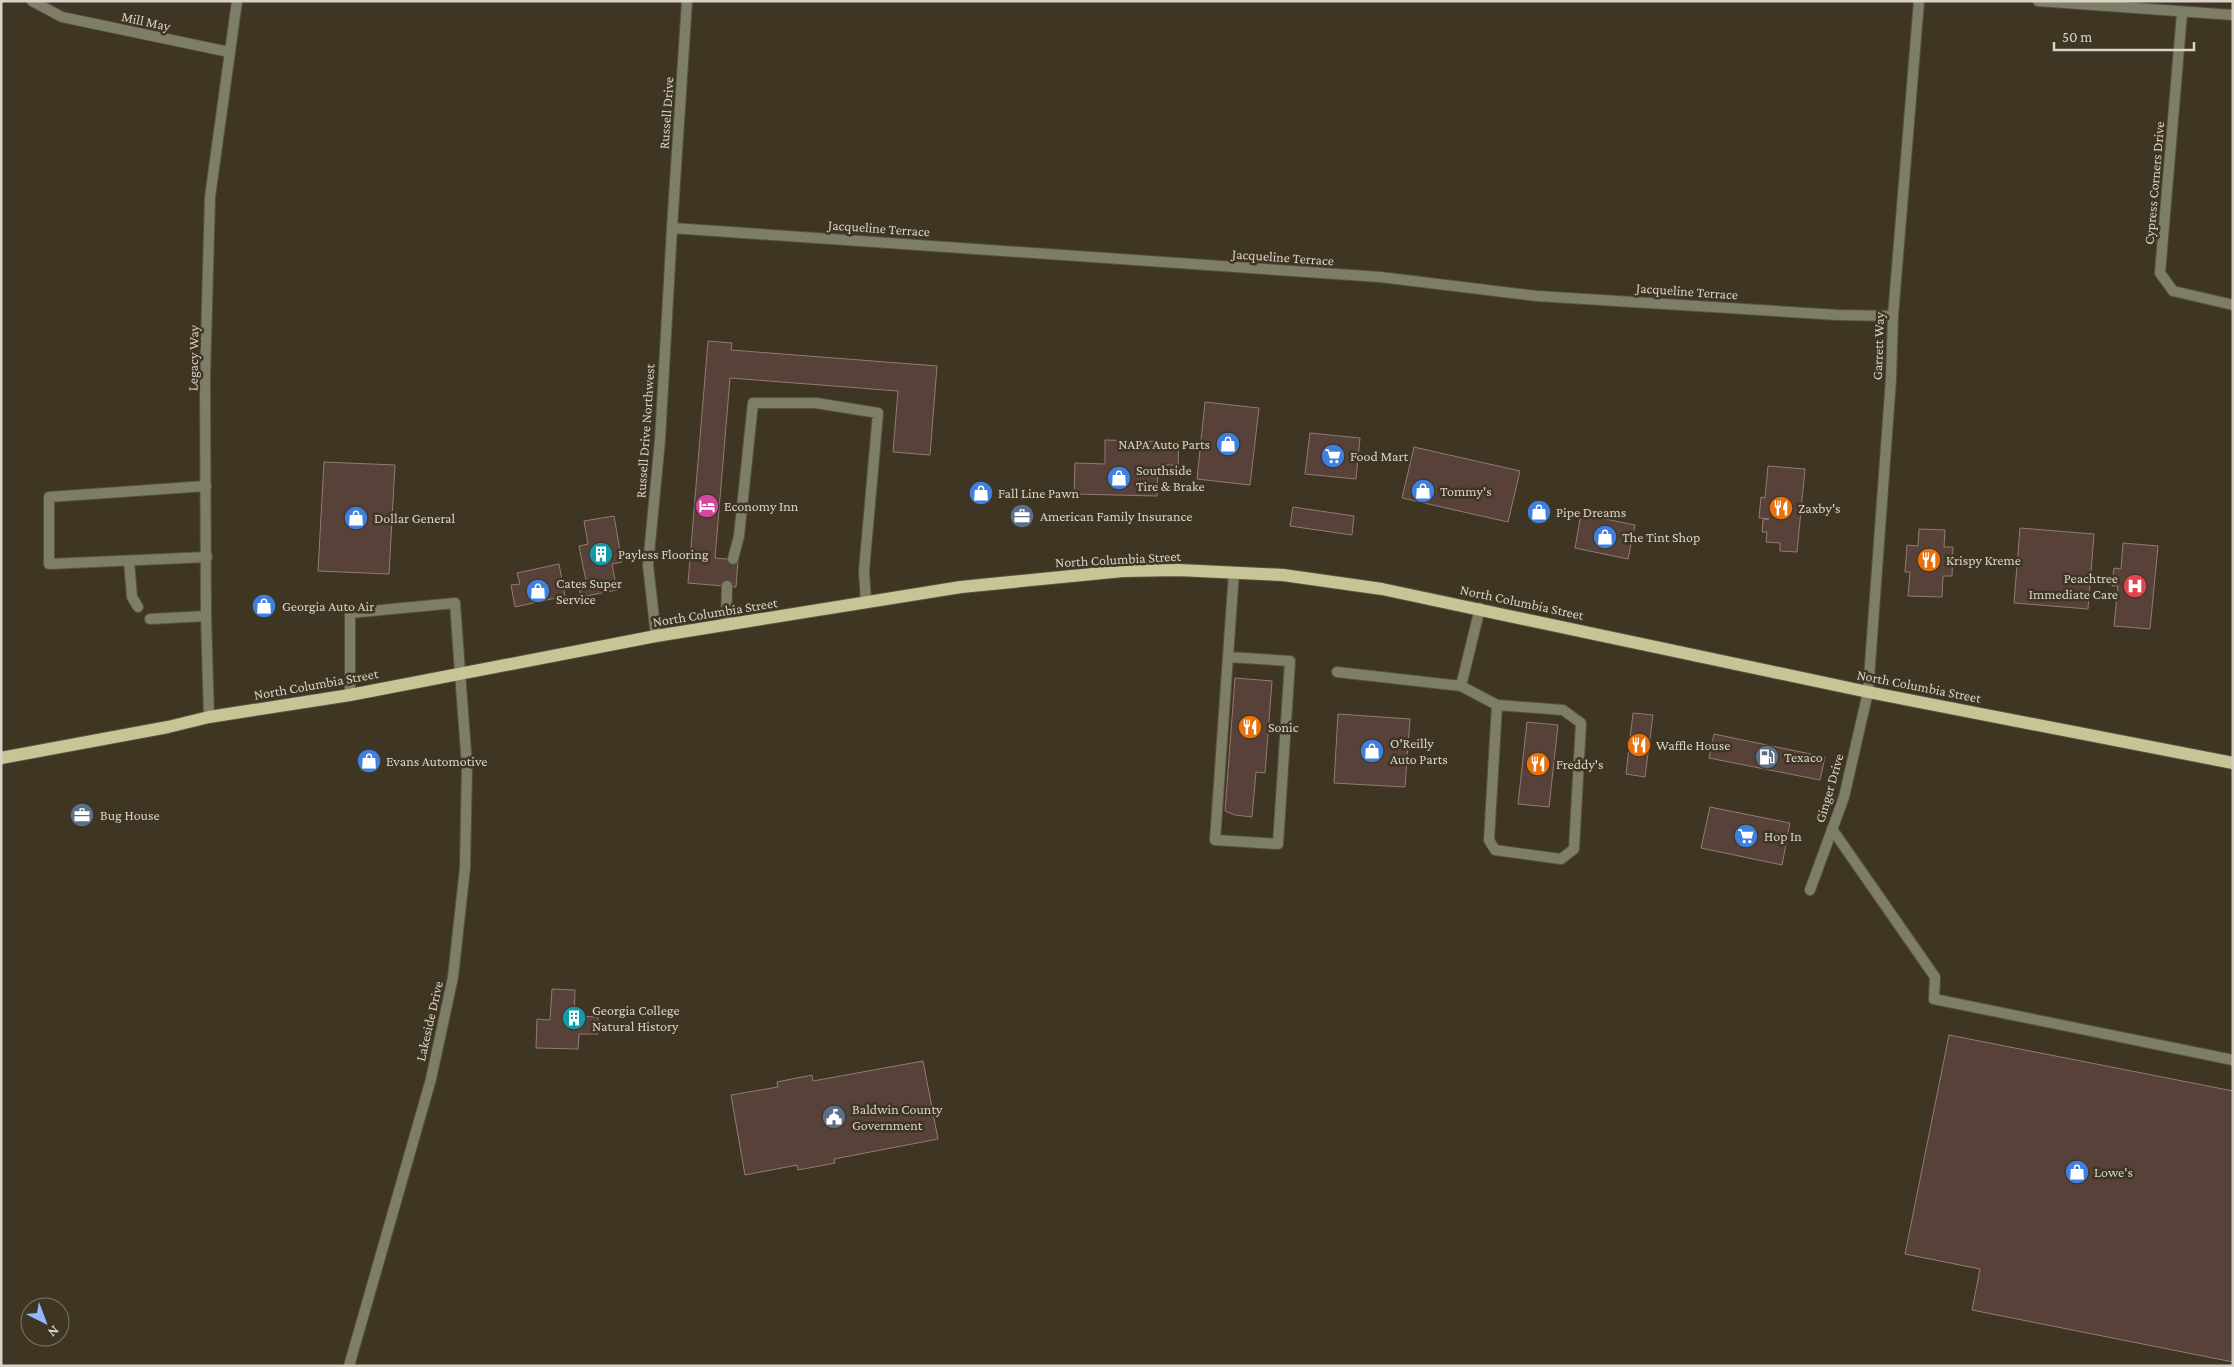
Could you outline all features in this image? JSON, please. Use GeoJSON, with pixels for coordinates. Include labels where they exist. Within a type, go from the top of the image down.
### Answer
{"type":"FeatureCollection","features":[{"type":"Feature","properties":{"kind":"main road","name":"North Columbia Street"},"geometry":{"type":"LineString","coordinates":[[1,758],[168,727],[209,717],[350,694],[656,636],[961,587],[1123,571],[1234,572],[1333,581],[1480,608],[1868,692],[2233,763]]}},
{"type":"Feature","properties":{"kind":"street","name":"Mill May"},"geometry":{"type":"LineString","coordinates":[[32,1],[62,17],[229,52]]}},
{"type":"Feature","properties":{"kind":"street","name":"Legacy Way"},"geometry":{"type":"LineString","coordinates":[[209,717],[206,616],[206,377],[210,197],[237,1]]}},
{"type":"Feature","properties":{"kind":"street","name":"Russell Drive"},"geometry":{"type":"LineString","coordinates":[[672,228],[687,1]]}},
{"type":"Feature","properties":{"kind":"street","name":"Garrett Way"},"geometry":{"type":"LineString","coordinates":[[1868,692],[1891,380],[1893,316],[1919,1]]}},
{"type":"Feature","properties":{"kind":"street"},"geometry":{"type":"LineString","coordinates":[[2038,1],[2182,13],[2233,15]]}},
{"type":"Feature","properties":{"kind":"street","name":"Cypress Corners Drive"},"geometry":{"type":"LineString","coordinates":[[2182,13],[2160,273],[2173,291],[2233,305]]}},
{"type":"Feature","properties":{"kind":"street","name":"Jacqueline Terrace"},"geometry":{"type":"LineString","coordinates":[[672,228],[1380,277],[1537,296],[1838,315],[1893,316]]}},
{"type":"Feature","properties":{"kind":"street","name":"Russell Drive Northwest"},"geometry":{"type":"LineString","coordinates":[[656,636],[648,565],[660,440],[672,228]]}},
{"type":"Feature","properties":{"kind":"street"},"geometry":{"type":"LineString","coordinates":[[733,559],[739,536],[753,403],[816,403],[878,413],[864,571],[866,602]]}},
{"type":"Feature","properties":{"kind":"street"},"geometry":{"type":"LineString","coordinates":[[206,486],[49,497],[49,564],[129,562],[207,557]]}},
{"type":"Feature","properties":{"kind":"street"},"geometry":{"type":"LineString","coordinates":[[129,562],[132,597],[138,607]]}},
{"type":"Feature","properties":{"kind":"street"},"geometry":{"type":"LineString","coordinates":[[1228,657],[1290,661],[1278,844],[1215,840],[1234,572]]}},
{"type":"Feature","properties":{"kind":"street"},"geometry":{"type":"LineString","coordinates":[[726,625],[727,586]]}},
{"type":"Feature","properties":{"kind":"street","name":"Lakeside Drive"},"geometry":{"type":"LineString","coordinates":[[349,1366],[431,1079],[453,977],[466,853],[467,765],[455,604],[350,613],[350,694]]}},
{"type":"Feature","properties":{"kind":"street"},"geometry":{"type":"LineString","coordinates":[[1461,686],[1480,608]]}},
{"type":"Feature","properties":{"kind":"street"},"geometry":{"type":"LineString","coordinates":[[150,619],[206,616]]}},
{"type":"Feature","properties":{"kind":"street"},"geometry":{"type":"LineString","coordinates":[[1337,672],[1461,686],[1497,705],[1563,710],[1581,723],[1574,849],[1561,859],[1495,850],[1489,840],[1497,705]]}},
{"type":"Feature","properties":{"kind":"street","name":"Ginger Drive"},"geometry":{"type":"LineString","coordinates":[[1810,890],[1844,796],[1868,692]]}},
{"type":"Feature","properties":{"kind":"street"},"geometry":{"type":"LineString","coordinates":[[1832,829],[1935,977],[1934,999],[2233,1060]]}},
{"type":"Feature","properties":{"kind":"building","name":"Economy Inn"},"geometry":{"type":"Polygon","coordinates":[[[708,341],[732,343],[731,350],[937,366],[930,455],[893,452],[898,391],[730,378],[715,558],[738,560],[736,587],[688,583],[708,341]]]}},
{"type":"Feature","properties":{"kind":"building","name":"NAPA Auto Parts"},"geometry":{"type":"Polygon","coordinates":[[[1205,402],[1259,408],[1250,485],[1197,479],[1205,402]]]}},
{"type":"Feature","properties":{"kind":"building","name":"Food Mart"},"geometry":{"type":"Polygon","coordinates":[[[1310,433],[1360,438],[1356,479],[1305,474],[1310,433]]]}},
{"type":"Feature","properties":{"kind":"building"},"geometry":{"type":"Polygon","coordinates":[[[1105,440],[1179,442],[1178,465],[1158,465],[1157,496],[1074,494],[1075,463],[1105,464],[1105,440]]]}},
{"type":"Feature","properties":{"kind":"building"},"geometry":{"type":"Polygon","coordinates":[[[1414,447],[1520,471],[1508,522],[1402,498],[1414,447]]]}},
{"type":"Feature","properties":{"kind":"building","name":"Dollar General"},"geometry":{"type":"Polygon","coordinates":[[[324,462],[395,465],[389,574],[318,571],[324,462]]]}},
{"type":"Feature","properties":{"kind":"building","name":"Zaxby's"},"geometry":{"type":"Polygon","coordinates":[[[1768,466],[1805,469],[1797,552],[1780,551],[1780,543],[1766,542],[1767,532],[1762,532],[1763,520],[1769,519],[1759,518],[1761,497],[1765,498],[1768,466]]]}},
{"type":"Feature","properties":{"kind":"building"},"geometry":{"type":"Polygon","coordinates":[[[1293,507],[1354,516],[1352,535],[1290,526],[1293,507]]]}},
{"type":"Feature","properties":{"kind":"building","name":"The Tint Shop"},"geometry":{"type":"Polygon","coordinates":[[[1581,514],[1635,525],[1628,559],[1575,548],[1581,514]]]}},
{"type":"Feature","properties":{"kind":"building","name":"Payless Flooring"},"geometry":{"type":"Polygon","coordinates":[[[614,516],[622,562],[612,564],[617,590],[581,597],[578,582],[586,581],[579,546],[588,544],[584,521],[614,516]]]}},
{"type":"Feature","properties":{"kind":"building"},"geometry":{"type":"Polygon","coordinates":[[[2020,528],[2094,534],[2088,609],[2014,603],[2020,528]]]}},
{"type":"Feature","properties":{"kind":"building","name":"Krispy Kreme"},"geometry":{"type":"Polygon","coordinates":[[[1919,529],[1945,530],[1944,547],[1953,547],[1952,576],[1943,576],[1942,597],[1908,596],[1910,572],[1905,572],[1907,545],[1918,546],[1919,529]]]}},
{"type":"Feature","properties":{"kind":"building","name":"Peachtree Immediate Care"},"geometry":{"type":"Polygon","coordinates":[[[2123,543],[2158,546],[2150,629],[2114,626],[2118,586],[2112,586],[2114,568],[2121,569],[2123,543]]]}},
{"type":"Feature","properties":{"kind":"building","name":"Cates Super Service"},"geometry":{"type":"Polygon","coordinates":[[[559,564],[565,596],[515,607],[511,585],[520,584],[517,573],[559,564]]]}},
{"type":"Feature","properties":{"kind":"building","name":"Sonic"},"geometry":{"type":"Polygon","coordinates":[[[1235,678],[1272,681],[1265,773],[1256,772],[1252,817],[1235,815],[1225,811],[1235,678]]]}},
{"type":"Feature","properties":{"kind":"building","name":"Waffle House"},"geometry":{"type":"Polygon","coordinates":[[[1633,713],[1653,715],[1645,777],[1626,774],[1633,713]]]}},
{"type":"Feature","properties":{"kind":"building","name":"O'Reilly Auto Parts"},"geometry":{"type":"Polygon","coordinates":[[[1338,714],[1410,719],[1405,787],[1334,783],[1338,714]]]}},
{"type":"Feature","properties":{"kind":"building","name":"Freddy's"},"geometry":{"type":"Polygon","coordinates":[[[1527,722],[1558,725],[1549,807],[1518,804],[1527,722]]]}},
{"type":"Feature","properties":{"kind":"building","name":"Texaco"},"geometry":{"type":"Polygon","coordinates":[[[1714,734],[1825,757],[1820,780],[1709,758],[1714,734]]]}},
{"type":"Feature","properties":{"kind":"building","name":"Hop In"},"geometry":{"type":"Polygon","coordinates":[[[1710,807],[1790,823],[1782,865],[1701,848],[1710,807]]]}},
{"type":"Feature","properties":{"kind":"building","name":"Georgia College Natural History"},"geometry":{"type":"Polygon","coordinates":[[[552,989],[575,990],[574,1016],[598,1017],[598,1034],[579,1034],[578,1049],[536,1048],[537,1019],[550,1020],[552,989]]]}},
{"type":"Feature","properties":{"kind":"building","name":"Lowe's"},"geometry":{"type":"Polygon","coordinates":[[[1949,1035],[2233,1091],[2233,1362],[1972,1310],[1980,1269],[1905,1254],[1949,1035]]]}},
{"type":"Feature","properties":{"kind":"building","name":"Baldwin County Government"},"geometry":{"type":"Polygon","coordinates":[[[923,1061],[938,1139],[834,1159],[835,1163],[798,1170],[797,1165],[745,1175],[731,1095],[778,1087],[777,1082],[812,1075],[813,1081],[923,1061]]]}},
{"type":"Feature","properties":{"kind":"place","name":"NAPA Auto Parts"},"geometry":{"type":"Point","coordinates":[1228,444]}},
{"type":"Feature","properties":{"kind":"place","name":"Food Mart"},"geometry":{"type":"Point","coordinates":[1333,456]}},
{"type":"Feature","properties":{"kind":"place","name":"Southside Tire & Brake"},"geometry":{"type":"Point","coordinates":[1119,478]}},
{"type":"Feature","properties":{"kind":"place","name":"Tommy's"},"geometry":{"type":"Point","coordinates":[1423,491]}},
{"type":"Feature","properties":{"kind":"place","name":"Fall Line Pawn"},"geometry":{"type":"Point","coordinates":[981,493]}},
{"type":"Feature","properties":{"kind":"place","name":"Economy Inn"},"geometry":{"type":"Point","coordinates":[707,506]}},
{"type":"Feature","properties":{"kind":"place","name":"Zaxby's"},"geometry":{"type":"Point","coordinates":[1781,508]}},
{"type":"Feature","properties":{"kind":"place","name":"Pipe Dreams"},"geometry":{"type":"Point","coordinates":[1539,512]}},
{"type":"Feature","properties":{"kind":"place","name":"American Family Insurance"},"geometry":{"type":"Point","coordinates":[1022,516]}},
{"type":"Feature","properties":{"kind":"place","name":"Dollar General"},"geometry":{"type":"Point","coordinates":[356,518]}},
{"type":"Feature","properties":{"kind":"place","name":"The Tint Shop"},"geometry":{"type":"Point","coordinates":[1605,537]}},
{"type":"Feature","properties":{"kind":"place","name":"Payless Flooring"},"geometry":{"type":"Point","coordinates":[601,554]}},
{"type":"Feature","properties":{"kind":"place","name":"Krispy Kreme"},"geometry":{"type":"Point","coordinates":[1929,560]}},
{"type":"Feature","properties":{"kind":"place","name":"Peachtree Immediate Care"},"geometry":{"type":"Point","coordinates":[2135,586]}},
{"type":"Feature","properties":{"kind":"place","name":"Cates Super Service"},"geometry":{"type":"Point","coordinates":[538,591]}},
{"type":"Feature","properties":{"kind":"place","name":"Georgia Auto Air"},"geometry":{"type":"Point","coordinates":[264,606]}},
{"type":"Feature","properties":{"kind":"place","name":"Sonic"},"geometry":{"type":"Point","coordinates":[1250,727]}},
{"type":"Feature","properties":{"kind":"place","name":"Waffle House"},"geometry":{"type":"Point","coordinates":[1639,745]}},
{"type":"Feature","properties":{"kind":"place","name":"O'Reilly Auto Parts"},"geometry":{"type":"Point","coordinates":[1372,751]}},
{"type":"Feature","properties":{"kind":"place","name":"Texaco"},"geometry":{"type":"Point","coordinates":[1767,757]}},
{"type":"Feature","properties":{"kind":"place","name":"Evans Automotive"},"geometry":{"type":"Point","coordinates":[369,761]}},
{"type":"Feature","properties":{"kind":"place","name":"Freddy's"},"geometry":{"type":"Point","coordinates":[1538,764]}},
{"type":"Feature","properties":{"kind":"place","name":"Bug House"},"geometry":{"type":"Point","coordinates":[82,815]}},
{"type":"Feature","properties":{"kind":"place","name":"Hop In"},"geometry":{"type":"Point","coordinates":[1746,836]}},
{"type":"Feature","properties":{"kind":"place","name":"Georgia College Natural History"},"geometry":{"type":"Point","coordinates":[574,1018]}},
{"type":"Feature","properties":{"kind":"place","name":"Baldwin County Government"},"geometry":{"type":"Point","coordinates":[834,1117]}},
{"type":"Feature","properties":{"kind":"place","name":"Lowe's"},"geometry":{"type":"Point","coordinates":[2077,1172]}}]}
